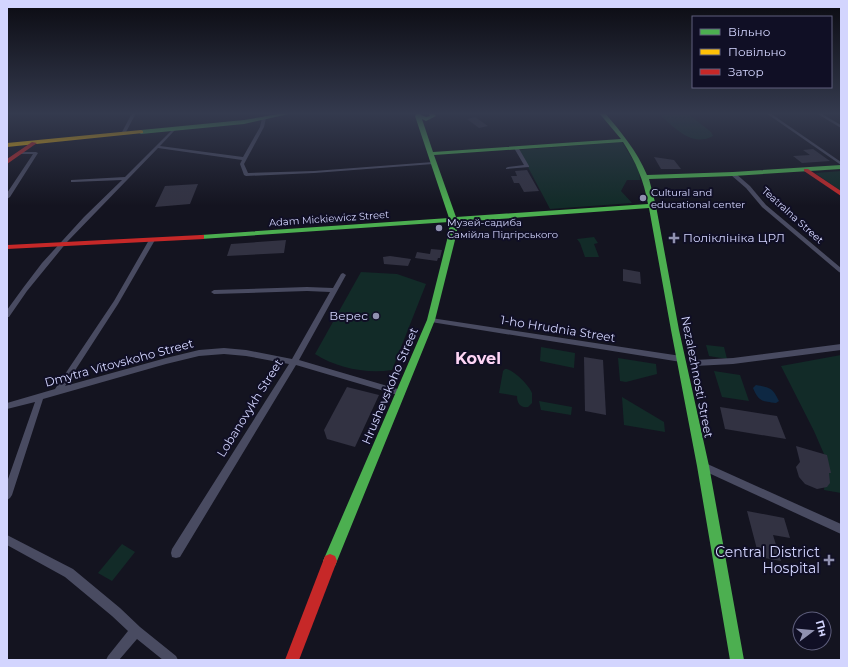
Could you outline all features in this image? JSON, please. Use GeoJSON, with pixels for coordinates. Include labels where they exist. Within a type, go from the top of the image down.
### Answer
{"type":"FeatureCollection","features":[{"type":"Feature","properties":{"kind":"street"},"geometry":{"type":"LineString","coordinates":[[7,162],[22,153],[32,144]]}},
{"type":"Feature","properties":{"kind":"street"},"geometry":{"type":"LineString","coordinates":[[7,315],[16,300],[62,244],[160,144]]}},
{"type":"Feature","properties":{"kind":"street"},"geometry":{"type":"LineString","coordinates":[[253,144],[242,164],[246,175],[314,172],[516,148],[569,144]]}},
{"type":"Feature","properties":{"kind":"street","name":"Hrushevskoho Street"},"geometry":{"type":"LineString","coordinates":[[292,660],[326,570],[431,320],[453,232],[453,219],[427,144]]}},
{"type":"Feature","properties":{"kind":"street","name":"Nezalezhnosti Street"},"geometry":{"type":"LineString","coordinates":[[628,144],[638,160],[646,177],[653,206],[681,359],[703,466],[737,660]]}},
{"type":"Feature","properties":{"kind":"street"},"geometry":{"type":"LineString","coordinates":[[812,144],[841,165]]}},
{"type":"Feature","properties":{"kind":"street"},"geometry":{"type":"LineString","coordinates":[[157,147],[245,159]]}},
{"type":"Feature","properties":{"kind":"street"},"geometry":{"type":"LineString","coordinates":[[508,168],[527,166],[516,148]]}},
{"type":"Feature","properties":{"kind":"street"},"geometry":{"type":"LineString","coordinates":[[7,198],[36,153],[22,153]]}},
{"type":"Feature","properties":{"kind":"street","name":"Teatralna Street"},"geometry":{"type":"LineString","coordinates":[[646,177],[806,170],[841,165]]}},
{"type":"Feature","properties":{"kind":"street"},"geometry":{"type":"LineString","coordinates":[[806,170],[841,194]]}},
{"type":"Feature","properties":{"kind":"street","name":"Teatralna Street"},"geometry":{"type":"LineString","coordinates":[[733,174],[748,186],[764,206],[841,271]]}},
{"type":"Feature","properties":{"kind":"street"},"geometry":{"type":"LineString","coordinates":[[73,181],[125,178]]}},
{"type":"Feature","properties":{"kind":"street","name":"Adam Mickiewicz Street"},"geometry":{"type":"LineString","coordinates":[[7,247],[152,240],[653,206]]}},
{"type":"Feature","properties":{"kind":"street"},"geometry":{"type":"LineString","coordinates":[[58,391],[116,302],[152,240]]}},
{"type":"Feature","properties":{"kind":"street","name":"Lobanovykh Street"},"geometry":{"type":"LineString","coordinates":[[176,552],[294,362],[343,275]]}},
{"type":"Feature","properties":{"kind":"street"},"geometry":{"type":"LineString","coordinates":[[214,292],[307,289],[335,290]]}},
{"type":"Feature","properties":{"kind":"street","name":"1-ho Hrudnia Street"},"geometry":{"type":"LineString","coordinates":[[431,320],[681,359]]}},
{"type":"Feature","properties":{"kind":"street"},"geometry":{"type":"LineString","coordinates":[[695,363],[733,361],[841,347]]}},
{"type":"Feature","properties":{"kind":"street","name":"Dmytra Vitovskoho Street"},"geometry":{"type":"LineString","coordinates":[[7,406],[158,363],[199,353],[224,351],[246,353],[294,362],[401,393]]}},
{"type":"Feature","properties":{"kind":"street"},"geometry":{"type":"LineString","coordinates":[[7,496],[40,397]]}},
{"type":"Feature","properties":{"kind":"street"},"geometry":{"type":"LineString","coordinates":[[703,466],[841,529]]}},
{"type":"Feature","properties":{"kind":"street"},"geometry":{"type":"LineString","coordinates":[[7,540],[69,573],[172,660]]}},
{"type":"Feature","properties":{"kind":"street"},"geometry":{"type":"LineString","coordinates":[[112,660],[136,631]]}},
{"type":"Feature","properties":{"kind":"green space"},"geometry":{"type":"Polygon","coordinates":[[[595,144],[623,144],[639,170],[640,180],[627,180],[621,191],[632,203],[550,209],[519,150],[595,144]]]}},
{"type":"Feature","properties":{"kind":"green space"},"geometry":{"type":"Polygon","coordinates":[[[841,171],[841,191],[815,173],[841,171]]]}},
{"type":"Feature","properties":{"kind":"green space"},"geometry":{"type":"Polygon","coordinates":[[[594,237],[598,243],[594,244],[599,257],[585,257],[577,239],[594,237]]]}},
{"type":"Feature","properties":{"kind":"green space"},"geometry":{"type":"Polygon","coordinates":[[[361,272],[397,274],[426,284],[392,370],[372,371],[352,369],[333,363],[315,354],[361,272]]]}},
{"type":"Feature","properties":{"kind":"green space"},"geometry":{"type":"Polygon","coordinates":[[[706,345],[724,347],[727,359],[709,356],[706,345]]]}},
{"type":"Feature","properties":{"kind":"green space"},"geometry":{"type":"Polygon","coordinates":[[[541,347],[575,353],[574,368],[540,361],[541,347]]]}},
{"type":"Feature","properties":{"kind":"green space"},"geometry":{"type":"Polygon","coordinates":[[[841,355],[841,493],[824,490],[827,461],[814,431],[781,366],[841,355]]]}},
{"type":"Feature","properties":{"kind":"green space"},"geometry":{"type":"Polygon","coordinates":[[[618,358],[656,364],[657,374],[626,382],[620,381],[618,358]]]}},
{"type":"Feature","properties":{"kind":"green space"},"geometry":{"type":"Polygon","coordinates":[[[508,369],[516,374],[531,390],[532,403],[528,407],[523,407],[520,404],[517,396],[499,393],[503,371],[508,369]]]}},
{"type":"Feature","properties":{"kind":"green space"},"geometry":{"type":"Polygon","coordinates":[[[714,371],[740,375],[749,401],[722,397],[714,371]]]}},
{"type":"Feature","properties":{"kind":"green space"},"geometry":{"type":"Polygon","coordinates":[[[622,397],[664,422],[665,432],[624,425],[622,397]]]}},
{"type":"Feature","properties":{"kind":"green space"},"geometry":{"type":"Polygon","coordinates":[[[539,401],[572,407],[571,415],[541,410],[539,401]]]}},
{"type":"Feature","properties":{"kind":"green space"},"geometry":{"type":"Polygon","coordinates":[[[122,544],[135,552],[112,581],[98,573],[122,544]]]}},
{"type":"Feature","properties":{"kind":"water"},"geometry":{"type":"Polygon","coordinates":[[[756,385],[773,391],[779,401],[776,403],[767,402],[759,398],[753,388],[756,385]]]}},
{"type":"Feature","properties":{"kind":"building"},"geometry":{"type":"Polygon","coordinates":[[[813,149],[830,161],[802,163],[793,156],[810,155],[803,150],[813,149]]]}},
{"type":"Feature","properties":{"kind":"building"},"geometry":{"type":"Polygon","coordinates":[[[654,157],[674,160],[681,169],[661,169],[654,157]]]}},
{"type":"Feature","properties":{"kind":"building"},"geometry":{"type":"Polygon","coordinates":[[[527,170],[539,191],[524,192],[519,183],[514,183],[511,176],[517,176],[515,171],[527,170]]]}},
{"type":"Feature","properties":{"kind":"building"},"geometry":{"type":"Polygon","coordinates":[[[198,184],[190,204],[155,207],[165,186],[198,184]]]}},
{"type":"Feature","properties":{"kind":"building"},"geometry":{"type":"Polygon","coordinates":[[[286,240],[284,253],[227,256],[231,244],[286,240]]]}},
{"type":"Feature","properties":{"kind":"building"},"geometry":{"type":"Polygon","coordinates":[[[431,249],[442,250],[440,258],[438,258],[437,261],[415,258],[417,252],[430,254],[431,249]]]}},
{"type":"Feature","properties":{"kind":"building"},"geometry":{"type":"Polygon","coordinates":[[[390,256],[411,259],[408,266],[384,264],[383,257],[390,256]]]}},
{"type":"Feature","properties":{"kind":"building"},"geometry":{"type":"Polygon","coordinates":[[[623,269],[640,272],[641,284],[623,281],[623,269]]]}},
{"type":"Feature","properties":{"kind":"building"},"geometry":{"type":"Polygon","coordinates":[[[584,357],[603,360],[606,415],[585,411],[584,357]]]}},
{"type":"Feature","properties":{"kind":"building"},"geometry":{"type":"Polygon","coordinates":[[[347,387],[379,395],[355,447],[327,439],[324,430],[347,387]]]}},
{"type":"Feature","properties":{"kind":"building"},"geometry":{"type":"Polygon","coordinates":[[[720,407],[777,416],[786,439],[725,429],[720,407]]]}},
{"type":"Feature","properties":{"kind":"building"},"geometry":{"type":"Polygon","coordinates":[[[796,446],[827,455],[831,473],[829,473],[830,483],[827,487],[817,489],[805,484],[799,477],[796,467],[800,462],[796,446]]]}},
{"type":"Feature","properties":{"kind":"building"},"geometry":{"type":"Polygon","coordinates":[[[747,511],[784,518],[790,538],[773,535],[781,561],[759,557],[747,511]]]}},
{"type":"Feature","properties":{"kind":"traffic: fast"},"geometry":{"type":"LineString","coordinates":[[330,561],[431,320],[453,232],[453,219],[428,144]]}},
{"type":"Feature","properties":{"kind":"traffic: fast"},"geometry":{"type":"LineString","coordinates":[[430,154],[568,144]]}},
{"type":"Feature","properties":{"kind":"traffic: fast"},"geometry":{"type":"LineString","coordinates":[[628,144],[638,160],[648,185],[675,330],[703,466],[737,660]]}},
{"type":"Feature","properties":{"kind":"traffic: fast"},"geometry":{"type":"LineString","coordinates":[[646,177],[733,174],[841,167]]}},
{"type":"Feature","properties":{"kind":"traffic: fast"},"geometry":{"type":"LineString","coordinates":[[201,237],[653,206]]}},
{"type":"Feature","properties":{"kind":"traffic: slow"},"geometry":{"type":"LineString","coordinates":[[7,145],[16,144]]}},
{"type":"Feature","properties":{"kind":"traffic: jam"},"geometry":{"type":"LineString","coordinates":[[7,162],[32,144]]}},
{"type":"Feature","properties":{"kind":"traffic: jam"},"geometry":{"type":"LineString","coordinates":[[806,170],[841,194]]}},
{"type":"Feature","properties":{"kind":"traffic: jam"},"geometry":{"type":"LineString","coordinates":[[7,247],[201,237]]}},
{"type":"Feature","properties":{"kind":"traffic: jam"},"geometry":{"type":"LineString","coordinates":[[292,660],[330,561]]}},
{"type":"Feature","properties":{"kind":"place","name":"Cultural and educational center"},"geometry":{"type":"Point","coordinates":[643,198]}},
{"type":"Feature","properties":{"kind":"place","name":"Музей-садиба Самійла Підгірського"},"geometry":{"type":"Point","coordinates":[439,228]}},
{"type":"Feature","properties":{"kind":"place","name":"Поліклініка ЦРЛ"},"geometry":{"type":"Point","coordinates":[674,238]}},
{"type":"Feature","properties":{"kind":"place","name":"Верес"},"geometry":{"type":"Point","coordinates":[376,316]}},
{"type":"Feature","properties":{"kind":"place","name":"Central District Hospital"},"geometry":{"type":"Point","coordinates":[829,560]}},
{"type":"Feature","properties":{"kind":"district","name":"Kovel"},"geometry":{"type":"Point","coordinates":[478,358]}}]}
